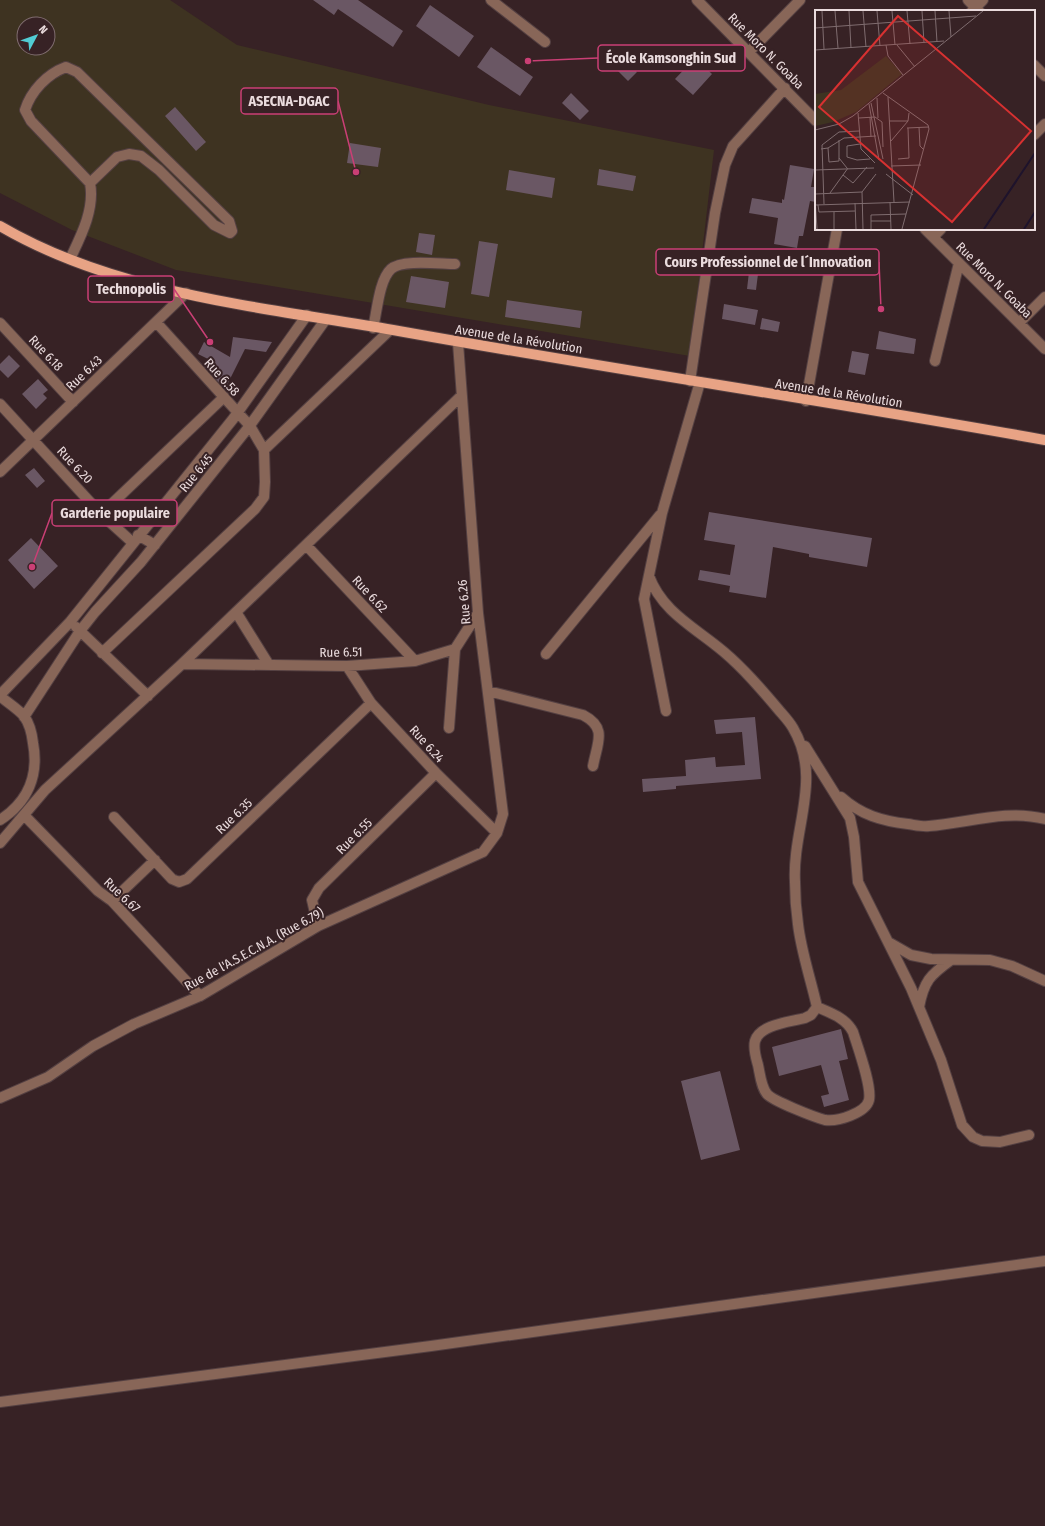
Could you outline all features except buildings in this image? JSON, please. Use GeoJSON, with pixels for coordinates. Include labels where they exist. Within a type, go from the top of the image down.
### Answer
{"type":"FeatureCollection","features":[{"type":"Feature","properties":{"kind":"main road","name":"Avenue de la Révolution"},"geometry":{"type":"LineString","coordinates":[[0,226],[70,259],[129,280],[186,293],[458,343],[1045,440]]}},
{"type":"Feature","properties":{"kind":"street"},"geometry":{"type":"LineString","coordinates":[[491,0],[545,42]]}},
{"type":"Feature","properties":{"kind":"street","name":"Rue Moro N. Goaba"},"geometry":{"type":"LineString","coordinates":[[697,0],[815,120]]}},
{"type":"Feature","properties":{"kind":"street"},"geometry":{"type":"LineString","coordinates":[[749,52],[800,0]]}},
{"type":"Feature","properties":{"kind":"street"},"geometry":{"type":"LineString","coordinates":[[968,0],[976,10],[983,0]]}},
{"type":"Feature","properties":{"kind":"street"},"geometry":{"type":"LineString","coordinates":[[1035,66],[1045,76]]}},
{"type":"Feature","properties":{"kind":"street"},"geometry":{"type":"LineString","coordinates":[[70,259],[79,241],[89,210],[92,195],[90,183],[30,121],[25,110],[28,100],[38,87],[58,70],[66,67],[77,72],[224,215],[230,221],[232,231],[230,234],[224,232],[214,225],[159,170],[141,156],[129,154],[117,157],[90,183]]}},
{"type":"Feature","properties":{"kind":"street"},"geometry":{"type":"LineString","coordinates":[[666,711],[644,599],[662,513],[695,382],[715,213],[725,165],[733,146],[785,88]]}},
{"type":"Feature","properties":{"kind":"street"},"geometry":{"type":"LineString","coordinates":[[1035,134],[1045,124]]}},
{"type":"Feature","properties":{"kind":"street"},"geometry":{"type":"LineString","coordinates":[[806,401],[837,230]]}},
{"type":"Feature","properties":{"kind":"street","name":"Rue Moro N. Goaba"},"geometry":{"type":"LineString","coordinates":[[926,230],[1045,349]]}},
{"type":"Feature","properties":{"kind":"street"},"geometry":{"type":"LineString","coordinates":[[933,237],[940,230]]}},
{"type":"Feature","properties":{"kind":"street"},"geometry":{"type":"LineString","coordinates":[[935,360],[959,262]]}},
{"type":"Feature","properties":{"kind":"street"},"geometry":{"type":"LineString","coordinates":[[373,328],[383,281],[392,268],[404,263],[455,264]]}},
{"type":"Feature","properties":{"kind":"street","name":"Rue 6.43"},"geometry":{"type":"LineString","coordinates":[[0,472],[186,293]]}},
{"type":"Feature","properties":{"kind":"street"},"geometry":{"type":"LineString","coordinates":[[1019,323],[1045,297]]}},
{"type":"Feature","properties":{"kind":"street","name":"Rue 6.45"},"geometry":{"type":"LineString","coordinates":[[0,696],[70,622],[237,413],[307,315]]}},
{"type":"Feature","properties":{"kind":"street","name":"Rue 6.45"},"geometry":{"type":"LineString","coordinates":[[24,717],[80,631],[155,545],[250,426],[326,319]]}},
{"type":"Feature","properties":{"kind":"street","name":"Rue 6.58"},"geometry":{"type":"LineString","coordinates":[[156,322],[250,426],[264,450]]}},
{"type":"Feature","properties":{"kind":"street","name":"Rue 6.18"},"geometry":{"type":"LineString","coordinates":[[0,323],[73,402]]}},
{"type":"Feature","properties":{"kind":"street"},"geometry":{"type":"LineString","coordinates":[[102,653],[255,509],[264,497],[264,450],[390,330]]}},
{"type":"Feature","properties":{"kind":"street","name":"Rue 6.26"},"geometry":{"type":"LineString","coordinates":[[458,343],[478,613],[503,814],[497,833],[483,852]]}},
{"type":"Feature","properties":{"kind":"street"},"geometry":{"type":"LineString","coordinates":[[0,843],[45,790],[182,664],[461,396]]}},
{"type":"Feature","properties":{"kind":"street"},"geometry":{"type":"LineString","coordinates":[[102,514],[224,398]]}},
{"type":"Feature","properties":{"kind":"street","name":"Rue 6.20"},"geometry":{"type":"LineString","coordinates":[[0,404],[102,514],[135,539],[155,545]]}},
{"type":"Feature","properties":{"kind":"street"},"geometry":{"type":"LineString","coordinates":[[187,475],[202,486]]}},
{"type":"Feature","properties":{"kind":"street"},"geometry":{"type":"LineString","coordinates":[[546,654],[662,513]]}},
{"type":"Feature","properties":{"kind":"street","name":"Rue 6.62"},"geometry":{"type":"LineString","coordinates":[[306,545],[415,661]]}},
{"type":"Feature","properties":{"kind":"street"},"geometry":{"type":"LineString","coordinates":[[648,576],[653,589],[668,608],[725,652],[760,687],[793,728],[850,818],[854,837],[858,882],[890,943],[919,1007],[941,1060],[962,1126],[973,1136],[982,1141],[1000,1142],[1029,1135]]}},
{"type":"Feature","properties":{"kind":"street"},"geometry":{"type":"LineString","coordinates":[[236,612],[269,665]]}},
{"type":"Feature","properties":{"kind":"street"},"geometry":{"type":"LineString","coordinates":[[449,728],[455,649],[478,613]]}},
{"type":"Feature","properties":{"kind":"street"},"geometry":{"type":"LineString","coordinates":[[70,622],[148,696]]}},
{"type":"Feature","properties":{"kind":"street","name":"Rue 6.51"},"geometry":{"type":"LineString","coordinates":[[182,664],[347,666],[415,661],[455,649]]}},
{"type":"Feature","properties":{"kind":"street","name":"Rue 6.24"},"geometry":{"type":"LineString","coordinates":[[347,666],[372,703],[436,773],[497,833]]}},
{"type":"Feature","properties":{"kind":"street"},"geometry":{"type":"LineString","coordinates":[[488,691],[583,715],[594,721],[600,731],[593,766]]}},
{"type":"Feature","properties":{"kind":"street"},"geometry":{"type":"LineString","coordinates":[[0,696],[24,717],[32,734],[36,759],[31,784],[16,808],[0,820]]}},
{"type":"Feature","properties":{"kind":"street","name":"Rue 6.35"},"geometry":{"type":"LineString","coordinates":[[114,817],[172,879],[179,882],[187,879],[372,703]]}},
{"type":"Feature","properties":{"kind":"street"},"geometry":{"type":"LineString","coordinates":[[793,728],[802,748],[807,768],[807,789],[799,830],[795,880],[798,925],[817,1007],[811,1016],[766,1029],[759,1034],[755,1041],[754,1049],[763,1089],[773,1099],[826,1120],[854,1115],[865,1108],[869,1100],[869,1090],[854,1032],[850,1025],[840,1017],[817,1007]]}},
{"type":"Feature","properties":{"kind":"street","name":"Rue 6.55"},"geometry":{"type":"LineString","coordinates":[[318,926],[312,900],[319,888],[436,773]]}},
{"type":"Feature","properties":{"kind":"street"},"geometry":{"type":"LineString","coordinates":[[834,791],[851,806],[868,816],[887,822],[928,827],[1010,815],[1033,816],[1045,819]]}},
{"type":"Feature","properties":{"kind":"street","name":"Rue 6.67"},"geometry":{"type":"LineString","coordinates":[[24,815],[98,891],[112,901],[200,996]]}},
{"type":"Feature","properties":{"kind":"street","name":"Rue de l'A.S.E.C.N.A. (Rue 6.79)"},"geometry":{"type":"LineString","coordinates":[[0,1098],[48,1077],[93,1046],[134,1024],[200,996],[318,926],[483,852]]}},
{"type":"Feature","properties":{"kind":"street"},"geometry":{"type":"LineString","coordinates":[[112,901],[155,860]]}},
{"type":"Feature","properties":{"kind":"street"},"geometry":{"type":"LineString","coordinates":[[890,943],[911,955],[931,959],[990,960],[1012,966],[1045,981]]}},
{"type":"Feature","properties":{"kind":"street"},"geometry":{"type":"LineString","coordinates":[[919,1007],[926,981],[933,973],[950,960]]}},
{"type":"Feature","properties":{"kind":"street"},"geometry":{"type":"LineString","coordinates":[[0,1402],[431,1346],[1045,1261]]}},
{"type":"Feature","properties":{"kind":"shaded area"},"geometry":{"type":"Polygon","coordinates":[[[0,0],[170,0],[237,45],[489,105],[714,150],[690,356],[176,270],[72,230],[0,193],[0,0]]]}},
{"type":"Feature","properties":{"kind":"place","name":"École Kamsonghin Sud"},"geometry":{"type":"Point","coordinates":[528,61]}},
{"type":"Feature","properties":{"kind":"place","name":"ASECNA-DGAC"},"geometry":{"type":"Point","coordinates":[356,172]}},
{"type":"Feature","properties":{"kind":"place","name":"Cours Professionnel de l´Innovation"},"geometry":{"type":"Point","coordinates":[881,309]}},
{"type":"Feature","properties":{"kind":"place","name":"Technopolis"},"geometry":{"type":"Point","coordinates":[210,342]}},
{"type":"Feature","properties":{"kind":"place","name":"Garderie populaire"},"geometry":{"type":"Point","coordinates":[32,567]}}]}
